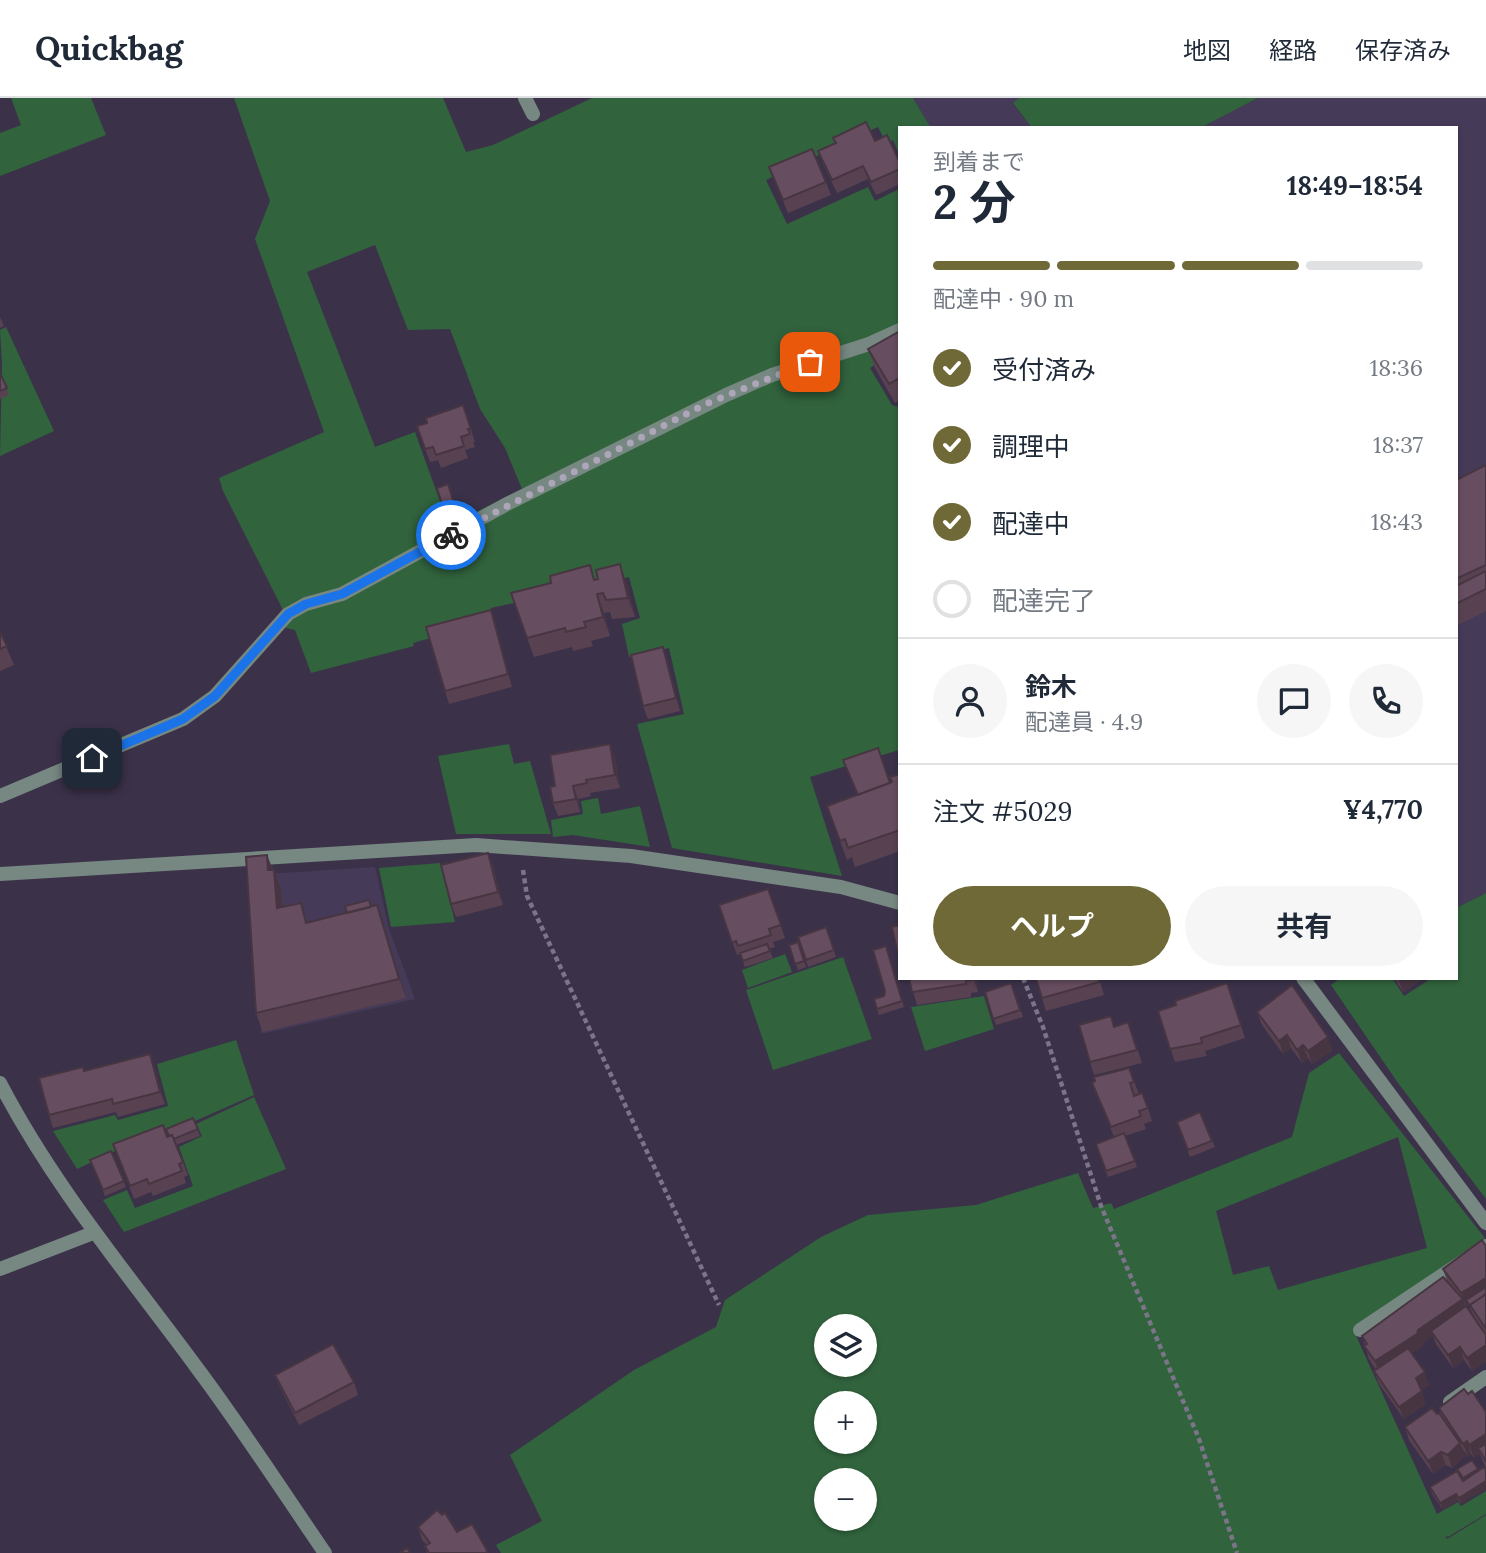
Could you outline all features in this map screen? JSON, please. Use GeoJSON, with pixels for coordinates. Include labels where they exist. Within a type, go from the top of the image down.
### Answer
{"type":"FeatureCollection","features":[{"type":"Feature","properties":{"kind":"street"},"geometry":{"type":"LineString","coordinates":[[525,98],[533,114]]}},
{"type":"Feature","properties":{"kind":"street"},"geometry":{"type":"LineString","coordinates":[[0,796],[183,719],[215,696],[288,614],[306,604],[342,594],[509,503],[726,395],[772,374],[869,344],[898,331]]}},
{"type":"Feature","properties":{"kind":"street"},"geometry":{"type":"LineString","coordinates":[[0,874],[476,845],[631,856],[841,887],[898,902]]}},
{"type":"Feature","properties":{"kind":"street"},"geometry":{"type":"LineString","coordinates":[[1304,980],[1486,1223]]}},
{"type":"Feature","properties":{"kind":"street"},"geometry":{"type":"LineString","coordinates":[[0,1083],[30,1140],[93,1233],[198,1369],[325,1553]]}},
{"type":"Feature","properties":{"kind":"street"},"geometry":{"type":"LineString","coordinates":[[0,1269],[93,1233]]}},
{"type":"Feature","properties":{"kind":"street"},"geometry":{"type":"LineString","coordinates":[[1360,1330],[1486,1246]]}},
{"type":"Feature","properties":{"kind":"street"},"geometry":{"type":"LineString","coordinates":[[1440,1409],[1486,1377]]}},
{"type":"Feature","properties":{"kind":"path"},"geometry":{"type":"LineString","coordinates":[[519,848],[527,897],[719,1305]]}},
{"type":"Feature","properties":{"kind":"path"},"geometry":{"type":"LineString","coordinates":[[1024,980],[1043,1027],[1101,1206],[1199,1440],[1237,1553]]}},
{"type":"Feature","properties":{"kind":"shaded area"},"geometry":{"type":"Polygon","coordinates":[[[913,98],[1019,98],[1013,104],[1030,126],[930,126],[913,98]]]}},
{"type":"Feature","properties":{"kind":"shaded area"},"geometry":{"type":"Polygon","coordinates":[[[1258,98],[1486,98],[1486,893],[1458,907],[1458,126],[1204,126],[1258,98]]]}},
{"type":"Feature","properties":{"kind":"shaded area"},"geometry":{"type":"Polygon","coordinates":[[[375,867],[389,929],[415,999],[261,1034],[250,875],[375,867]]]}},
{"type":"Feature","properties":{"kind":"green space"},"geometry":{"type":"Polygon","coordinates":[[[11,98],[91,98],[106,135],[0,176],[0,133],[21,125],[11,98]]]}},
{"type":"Feature","properties":{"kind":"green space"},"geometry":{"type":"Polygon","coordinates":[[[234,98],[443,98],[466,152],[493,145],[592,98],[913,98],[930,126],[898,126],[898,152],[893,140],[886,143],[878,127],[766,180],[787,224],[868,187],[875,201],[898,190],[898,351],[870,368],[892,405],[898,407],[898,750],[810,777],[842,876],[672,848],[637,724],[684,714],[669,648],[629,657],[622,624],[640,618],[629,577],[491,608],[494,620],[413,643],[414,646],[311,673],[295,630],[286,628],[282,608],[219,478],[324,432],[255,239],[270,201],[234,98]],[[375,245],[307,272],[375,447],[415,432],[447,521],[462,519],[522,489],[505,448],[480,409],[450,329],[408,330],[375,245]]]}},
{"type":"Feature","properties":{"kind":"green space"},"geometry":{"type":"Polygon","coordinates":[[[1019,98],[1258,98],[1204,126],[1030,126],[1013,103],[1019,98]]]}},
{"type":"Feature","properties":{"kind":"green space"},"geometry":{"type":"Polygon","coordinates":[[[6,327],[54,431],[0,456],[0,330],[6,327]]]}},
{"type":"Feature","properties":{"kind":"green space"},"geometry":{"type":"Polygon","coordinates":[[[509,744],[514,764],[530,761],[551,834],[456,834],[438,756],[509,744]]]}},
{"type":"Feature","properties":{"kind":"green space"},"geometry":{"type":"Polygon","coordinates":[[[598,798],[601,814],[640,806],[650,847],[573,835],[553,837],[551,820],[583,814],[581,801],[598,798]]]}},
{"type":"Feature","properties":{"kind":"green space"},"geometry":{"type":"Polygon","coordinates":[[[440,863],[455,922],[391,927],[379,868],[440,863]]]}},
{"type":"Feature","properties":{"kind":"green space"},"geometry":{"type":"Polygon","coordinates":[[[1486,893],[1486,1199],[1398,1083],[1331,985],[1338,980],[1393,980],[1404,996],[1429,980],[1458,980],[1458,907],[1486,893]]]}},
{"type":"Feature","properties":{"kind":"green space"},"geometry":{"type":"Polygon","coordinates":[[[785,954],[792,972],[748,988],[742,970],[785,954]]]}},
{"type":"Feature","properties":{"kind":"green space"},"geometry":{"type":"Polygon","coordinates":[[[843,957],[872,1039],[773,1070],[746,990],[843,957]]]}},
{"type":"Feature","properties":{"kind":"green space"},"geometry":{"type":"Polygon","coordinates":[[[984,996],[994,1029],[925,1051],[911,1007],[984,996]]]}},
{"type":"Feature","properties":{"kind":"green space"},"geometry":{"type":"Polygon","coordinates":[[[236,1040],[254,1095],[118,1155],[115,1151],[77,1169],[53,1131],[115,1115],[118,1120],[168,1106],[157,1064],[236,1040]]]}},
{"type":"Feature","properties":{"kind":"green space"},"geometry":{"type":"Polygon","coordinates":[[[1339,1053],[1485,1238],[1353,1329],[1437,1514],[1458,1502],[1461,1506],[1486,1491],[1486,1514],[1448,1537],[1445,1535],[1447,1539],[1486,1515],[1486,1553],[501,1553],[496,1545],[542,1521],[510,1455],[634,1370],[716,1327],[725,1300],[821,1237],[868,1215],[976,1205],[1078,1173],[1093,1208],[1111,1203],[1114,1209],[1292,1137],[1309,1073],[1339,1053]],[[1398,1137],[1216,1211],[1233,1275],[1269,1266],[1278,1290],[1427,1248],[1398,1137]]]}},
{"type":"Feature","properties":{"kind":"green space"},"geometry":{"type":"Polygon","coordinates":[[[254,1097],[286,1169],[124,1232],[103,1200],[127,1190],[135,1208],[193,1186],[179,1147],[202,1136],[196,1124],[254,1097]]]}},
{"type":"Feature","properties":{"kind":"building"},"geometry":{"type":"Polygon","coordinates":[[[866,122],[875,141],[887,135],[898,159],[898,170],[871,182],[863,166],[832,180],[818,151],[836,143],[833,138],[866,122]]]}},
{"type":"Feature","properties":{"kind":"building"},"geometry":{"type":"Polygon","coordinates":[[[812,149],[826,182],[783,200],[769,167],[812,149]]]}},
{"type":"Feature","properties":{"kind":"building"},"geometry":{"type":"Polygon","coordinates":[[[898,332],[898,379],[889,384],[868,349],[898,332]]]}},
{"type":"Feature","properties":{"kind":"building"},"geometry":{"type":"Polygon","coordinates":[[[0,373],[7,388],[0,391],[0,373]]]}},
{"type":"Feature","properties":{"kind":"building"},"geometry":{"type":"Polygon","coordinates":[[[463,405],[471,429],[468,429],[470,434],[461,437],[464,446],[436,455],[433,447],[425,449],[417,426],[427,423],[426,418],[463,405]]]}},
{"type":"Feature","properties":{"kind":"building"},"geometry":{"type":"Polygon","coordinates":[[[1486,465],[1486,565],[1458,578],[1458,479],[1486,465]]]}},
{"type":"Feature","properties":{"kind":"building"},"geometry":{"type":"Polygon","coordinates":[[[448,484],[455,507],[444,510],[437,488],[448,484]]]}},
{"type":"Feature","properties":{"kind":"building"},"geometry":{"type":"Polygon","coordinates":[[[620,564],[628,598],[606,600],[603,593],[597,594],[603,617],[584,622],[586,627],[566,632],[565,628],[527,638],[511,593],[551,583],[550,576],[590,565],[594,580],[598,579],[596,570],[620,564]]]}},
{"type":"Feature","properties":{"kind":"building"},"geometry":{"type":"Polygon","coordinates":[[[1486,571],[1486,589],[1458,603],[1458,585],[1486,571]]]}},
{"type":"Feature","properties":{"kind":"building"},"geometry":{"type":"Polygon","coordinates":[[[491,610],[508,674],[445,691],[426,627],[491,610]]]}},
{"type":"Feature","properties":{"kind":"building"},"geometry":{"type":"Polygon","coordinates":[[[0,632],[7,646],[0,649],[0,632]]]}},
{"type":"Feature","properties":{"kind":"building"},"geometry":{"type":"Polygon","coordinates":[[[663,647],[676,698],[643,706],[631,655],[663,647]]]}},
{"type":"Feature","properties":{"kind":"building"},"geometry":{"type":"Polygon","coordinates":[[[610,744],[615,775],[586,780],[587,783],[573,786],[576,799],[553,803],[550,787],[555,786],[550,755],[610,744]]]}},
{"type":"Feature","properties":{"kind":"building"},"geometry":{"type":"Polygon","coordinates":[[[878,748],[890,783],[858,795],[843,760],[878,748]]]}},
{"type":"Feature","properties":{"kind":"building"},"geometry":{"type":"Polygon","coordinates":[[[898,775],[898,831],[848,848],[845,839],[840,841],[827,806],[892,782],[890,777],[898,775]]]}},
{"type":"Feature","properties":{"kind":"building"},"geometry":{"type":"Polygon","coordinates":[[[488,853],[498,892],[451,904],[441,865],[488,853]]]}},
{"type":"Feature","properties":{"kind":"building"},"geometry":{"type":"Polygon","coordinates":[[[267,855],[268,870],[274,870],[277,908],[301,903],[306,923],[377,905],[399,979],[256,1013],[246,857],[267,855]]]}},
{"type":"Feature","properties":{"kind":"building"},"geometry":{"type":"Polygon","coordinates":[[[768,889],[781,925],[769,929],[771,935],[738,946],[736,941],[732,943],[719,905],[768,889]]]}},
{"type":"Feature","properties":{"kind":"building"},"geometry":{"type":"Polygon","coordinates":[[[369,900],[371,907],[347,913],[345,906],[369,900]]]}},
{"type":"Feature","properties":{"kind":"building"},"geometry":{"type":"Polygon","coordinates":[[[898,926],[898,950],[897,950],[892,927],[898,926]]]}},
{"type":"Feature","properties":{"kind":"building"},"geometry":{"type":"Polygon","coordinates":[[[826,927],[834,950],[806,960],[798,937],[826,927]]]}},
{"type":"Feature","properties":{"kind":"building"},"geometry":{"type":"Polygon","coordinates":[[[798,942],[804,961],[795,964],[789,945],[798,942]]]}},
{"type":"Feature","properties":{"kind":"building"},"geometry":{"type":"Polygon","coordinates":[[[767,944],[770,951],[743,961],[740,953],[767,944]]]}},
{"type":"Feature","properties":{"kind":"building"},"geometry":{"type":"Polygon","coordinates":[[[886,946],[902,1001],[877,1009],[874,999],[884,996],[885,991],[873,950],[886,946]]]}},
{"type":"Feature","properties":{"kind":"building"},"geometry":{"type":"Polygon","coordinates":[[[909,980],[970,980],[966,981],[966,984],[912,992],[909,980]]]}},
{"type":"Feature","properties":{"kind":"building"},"geometry":{"type":"Polygon","coordinates":[[[1037,980],[1098,980],[1099,982],[1042,998],[1037,980]]]}},
{"type":"Feature","properties":{"kind":"building"},"geometry":{"type":"Polygon","coordinates":[[[1011,983],[1020,1010],[993,1019],[985,992],[1011,983]]]}},
{"type":"Feature","properties":{"kind":"building"},"geometry":{"type":"Polygon","coordinates":[[[1227,983],[1241,1025],[1201,1038],[1202,1043],[1170,1049],[1158,1011],[1176,1005],[1175,1001],[1227,983]]]}},
{"type":"Feature","properties":{"kind":"building"},"geometry":{"type":"Polygon","coordinates":[[[1292,985],[1328,1037],[1308,1051],[1303,1045],[1297,1050],[1287,1035],[1279,1041],[1257,1012],[1292,985]]]}},
{"type":"Feature","properties":{"kind":"building"},"geometry":{"type":"Polygon","coordinates":[[[1111,1016],[1114,1027],[1128,1022],[1137,1050],[1090,1062],[1079,1025],[1111,1016]]]}},
{"type":"Feature","properties":{"kind":"building"},"geometry":{"type":"Polygon","coordinates":[[[150,1054],[160,1092],[113,1104],[112,1099],[49,1115],[39,1078],[83,1067],[84,1071],[150,1054]]]}},
{"type":"Feature","properties":{"kind":"building"},"geometry":{"type":"Polygon","coordinates":[[[1129,1068],[1134,1082],[1130,1083],[1134,1096],[1142,1093],[1148,1108],[1139,1111],[1141,1116],[1111,1127],[1092,1083],[1095,1081],[1094,1077],[1129,1068]]]}},
{"type":"Feature","properties":{"kind":"building"},"geometry":{"type":"Polygon","coordinates":[[[1200,1112],[1212,1141],[1188,1150],[1177,1122],[1200,1112]]]}},
{"type":"Feature","properties":{"kind":"building"},"geometry":{"type":"Polygon","coordinates":[[[193,1118],[198,1129],[174,1139],[172,1135],[169,1136],[166,1129],[193,1118]]]}},
{"type":"Feature","properties":{"kind":"building"},"geometry":{"type":"Polygon","coordinates":[[[163,1125],[167,1137],[172,1135],[183,1162],[179,1164],[182,1171],[149,1184],[147,1179],[130,1186],[113,1144],[163,1125]]]}},
{"type":"Feature","properties":{"kind":"building"},"geometry":{"type":"Polygon","coordinates":[[[1124,1133],[1135,1161],[1106,1171],[1096,1144],[1124,1133]]]}},
{"type":"Feature","properties":{"kind":"building"},"geometry":{"type":"Polygon","coordinates":[[[111,1151],[124,1181],[103,1190],[90,1160],[111,1151]]]}},
{"type":"Feature","properties":{"kind":"building"},"geometry":{"type":"Polygon","coordinates":[[[1482,1240],[1486,1246],[1486,1278],[1461,1293],[1443,1269],[1482,1240]]]}},
{"type":"Feature","properties":{"kind":"building"},"geometry":{"type":"Polygon","coordinates":[[[1443,1277],[1463,1299],[1418,1330],[1417,1334],[1375,1361],[1364,1346],[1367,1344],[1362,1336],[1443,1277]]]}},
{"type":"Feature","properties":{"kind":"building"},"geometry":{"type":"Polygon","coordinates":[[[1486,1287],[1486,1294],[1470,1305],[1471,1308],[1466,1300],[1486,1287]]]}},
{"type":"Feature","properties":{"kind":"building"},"geometry":{"type":"Polygon","coordinates":[[[1486,1294],[1486,1329],[1470,1305],[1486,1294]]]}},
{"type":"Feature","properties":{"kind":"building"},"geometry":{"type":"Polygon","coordinates":[[[1466,1306],[1486,1335],[1486,1345],[1467,1358],[1460,1347],[1448,1355],[1431,1331],[1466,1306]]]}},
{"type":"Feature","properties":{"kind":"building"},"geometry":{"type":"Polygon","coordinates":[[[333,1344],[354,1382],[295,1413],[275,1375],[333,1344]]]}},
{"type":"Feature","properties":{"kind":"building"},"geometry":{"type":"Polygon","coordinates":[[[1408,1348],[1425,1372],[1416,1378],[1422,1391],[1399,1407],[1374,1371],[1408,1348]]]}},
{"type":"Feature","properties":{"kind":"building"},"geometry":{"type":"Polygon","coordinates":[[[1464,1389],[1468,1394],[1472,1391],[1486,1412],[1486,1434],[1469,1445],[1467,1441],[1463,1444],[1439,1408],[1464,1389]]]}},
{"type":"Feature","properties":{"kind":"building"},"geometry":{"type":"Polygon","coordinates":[[[1432,1408],[1439,1413],[1460,1443],[1448,1455],[1441,1452],[1428,1461],[1405,1427],[1432,1408]]]}},
{"type":"Feature","properties":{"kind":"building"},"geometry":{"type":"Polygon","coordinates":[[[1486,1444],[1486,1461],[1478,1448],[1486,1444]]]}},
{"type":"Feature","properties":{"kind":"building"},"geometry":{"type":"Polygon","coordinates":[[[1472,1460],[1478,1469],[1463,1478],[1457,1469],[1472,1460]]]}},
{"type":"Feature","properties":{"kind":"building"},"geometry":{"type":"Polygon","coordinates":[[[1484,1467],[1486,1481],[1459,1498],[1456,1494],[1440,1503],[1430,1487],[1457,1471],[1463,1481],[1484,1467]]]}},
{"type":"Feature","properties":{"kind":"building"},"geometry":{"type":"Polygon","coordinates":[[[437,1510],[442,1515],[445,1513],[457,1532],[472,1524],[488,1552],[429,1553],[425,1546],[430,1543],[418,1527],[437,1510]]]}},
{"type":"Feature","properties":{"kind":"way so far"},"geometry":{"type":"LineString","coordinates":[[451,535],[708,403],[772,374],[810,362]]}},
{"type":"Feature","properties":{"kind":"route"},"geometry":{"type":"LineString","coordinates":[[92,758],[183,719],[215,696],[288,614],[306,604],[342,594],[451,535]]}}]}
